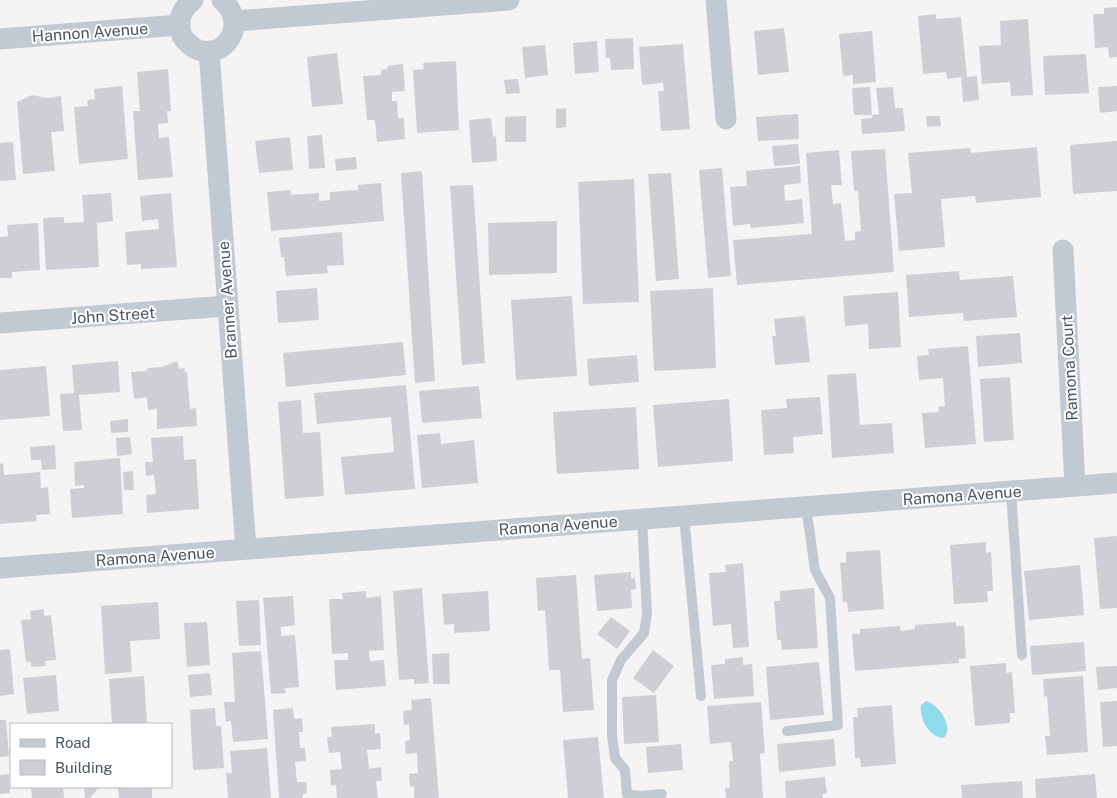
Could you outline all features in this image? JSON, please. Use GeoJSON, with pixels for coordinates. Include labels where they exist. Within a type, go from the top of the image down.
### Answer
{"type":"FeatureCollection","features":[{"type":"Feature","properties":{"kind":"street"},"geometry":{"type":"LineString","coordinates":[[193,0],[184,9],[180,17],[179,26],[186,42],[200,51],[218,49],[231,38],[235,21],[228,6],[222,0]]}},
{"type":"Feature","properties":{"kind":"street"},"geometry":{"type":"LineString","coordinates":[[235,21],[509,0]]}},
{"type":"Feature","properties":{"kind":"street"},"geometry":{"type":"LineString","coordinates":[[716,0],[726,119]]}},
{"type":"Feature","properties":{"kind":"street","name":"Hannon Avenue"},"geometry":{"type":"LineString","coordinates":[[0,39],[179,26]]}},
{"type":"Feature","properties":{"kind":"street","name":"Branner Avenue"},"geometry":{"type":"LineString","coordinates":[[209,51],[246,549]]}},
{"type":"Feature","properties":{"kind":"street","name":"Ramona Court"},"geometry":{"type":"LineString","coordinates":[[1063,250],[1076,486]]}},
{"type":"Feature","properties":{"kind":"street","name":"John Street"},"geometry":{"type":"LineString","coordinates":[[0,323],[227,306]]}},
{"type":"Feature","properties":{"kind":"street","name":"Ramona Avenue"},"geometry":{"type":"LineString","coordinates":[[0,568],[1117,483]]}},
{"type":"Feature","properties":{"kind":"lane"},"geometry":{"type":"LineString","coordinates":[[1011,491],[1022,655]]}},
{"type":"Feature","properties":{"kind":"lane"},"geometry":{"type":"LineString","coordinates":[[787,731],[838,725],[830,598],[816,570],[806,506]]}},
{"type":"Feature","properties":{"kind":"lane"},"geometry":{"type":"LineString","coordinates":[[684,516],[701,696]]}},
{"type":"Feature","properties":{"kind":"lane"},"geometry":{"type":"LineString","coordinates":[[642,519],[648,614],[644,633],[621,660],[612,680],[612,735],[615,758],[625,770],[628,794],[640,796],[662,794]]}},
{"type":"Feature","properties":{"kind":"water"},"geometry":{"type":"Polygon","coordinates":[[[926,701],[936,707],[944,716],[947,733],[944,738],[934,735],[923,721],[921,705],[926,701]]]}},
{"type":"Feature","properties":{"kind":"building"},"geometry":{"type":"Polygon","coordinates":[[[1117,7],[1117,57],[1109,58],[1108,47],[1095,48],[1093,14],[1104,14],[1104,8],[1117,7]]]}},
{"type":"Feature","properties":{"kind":"building"},"geometry":{"type":"Polygon","coordinates":[[[936,14],[936,19],[961,17],[967,77],[977,76],[979,100],[963,102],[961,77],[947,79],[946,72],[923,74],[918,16],[936,14]]]}},
{"type":"Feature","properties":{"kind":"building"},"geometry":{"type":"Polygon","coordinates":[[[1028,19],[1033,95],[1011,96],[1010,82],[982,84],[979,46],[1001,45],[1000,21],[1028,19]]]}},
{"type":"Feature","properties":{"kind":"building"},"geometry":{"type":"Polygon","coordinates":[[[784,28],[789,72],[758,75],[754,31],[784,28]]]}},
{"type":"Feature","properties":{"kind":"building"},"geometry":{"type":"Polygon","coordinates":[[[872,31],[876,82],[853,84],[853,75],[843,76],[839,34],[872,31]]]}},
{"type":"Feature","properties":{"kind":"building"},"geometry":{"type":"Polygon","coordinates":[[[633,38],[634,69],[611,70],[610,58],[606,58],[605,39],[633,38]]]}},
{"type":"Feature","properties":{"kind":"building"},"geometry":{"type":"Polygon","coordinates":[[[597,41],[599,72],[575,74],[573,43],[597,41]]]}},
{"type":"Feature","properties":{"kind":"building"},"geometry":{"type":"Polygon","coordinates":[[[683,44],[690,129],[661,131],[658,91],[664,91],[663,83],[642,85],[639,47],[683,44]]]}},
{"type":"Feature","properties":{"kind":"building"},"geometry":{"type":"Polygon","coordinates":[[[545,45],[548,75],[525,78],[522,47],[545,45]]]}},
{"type":"Feature","properties":{"kind":"building"},"geometry":{"type":"Polygon","coordinates":[[[337,53],[343,104],[312,107],[307,57],[337,53]]]}},
{"type":"Feature","properties":{"kind":"building"},"geometry":{"type":"Polygon","coordinates":[[[1086,54],[1089,93],[1045,95],[1043,56],[1086,54]]]}},
{"type":"Feature","properties":{"kind":"building"},"geometry":{"type":"Polygon","coordinates":[[[456,61],[459,130],[417,133],[413,70],[424,69],[423,63],[456,61]]]}},
{"type":"Feature","properties":{"kind":"building"},"geometry":{"type":"Polygon","coordinates":[[[403,64],[405,91],[392,92],[392,101],[397,101],[398,118],[404,118],[405,139],[377,142],[375,120],[367,120],[363,76],[381,75],[381,70],[388,69],[387,66],[403,64]]]}},
{"type":"Feature","properties":{"kind":"building"},"geometry":{"type":"Polygon","coordinates":[[[168,69],[171,111],[167,111],[168,123],[158,124],[159,138],[169,137],[173,177],[138,180],[133,111],[140,111],[137,72],[168,69]]]}},
{"type":"Feature","properties":{"kind":"building"},"geometry":{"type":"Polygon","coordinates":[[[518,79],[520,93],[506,94],[504,80],[518,79]]]}},
{"type":"Feature","properties":{"kind":"building"},"geometry":{"type":"Polygon","coordinates":[[[122,86],[128,159],[79,164],[74,107],[88,106],[87,100],[95,99],[94,89],[122,86]]]}},
{"type":"Feature","properties":{"kind":"building"},"geometry":{"type":"Polygon","coordinates":[[[1117,86],[1117,111],[1100,113],[1098,87],[1117,86]]]}},
{"type":"Feature","properties":{"kind":"building"},"geometry":{"type":"Polygon","coordinates":[[[870,87],[872,115],[854,115],[852,88],[870,87]]]}},
{"type":"Feature","properties":{"kind":"building"},"geometry":{"type":"Polygon","coordinates":[[[893,87],[895,108],[903,108],[905,131],[862,134],[861,119],[872,118],[872,115],[879,114],[876,88],[893,87]]]}},
{"type":"Feature","properties":{"kind":"building"},"geometry":{"type":"Polygon","coordinates":[[[32,95],[47,98],[61,96],[64,131],[51,132],[55,171],[23,174],[17,102],[32,95]]]}},
{"type":"Feature","properties":{"kind":"building"},"geometry":{"type":"Polygon","coordinates":[[[566,108],[566,127],[556,128],[556,109],[566,108]]]}},
{"type":"Feature","properties":{"kind":"building"},"geometry":{"type":"Polygon","coordinates":[[[798,114],[799,139],[758,141],[756,117],[798,114]]]}},
{"type":"Feature","properties":{"kind":"building"},"geometry":{"type":"Polygon","coordinates":[[[526,116],[526,142],[505,142],[505,117],[526,116]]]}},
{"type":"Feature","properties":{"kind":"building"},"geometry":{"type":"Polygon","coordinates":[[[926,116],[940,116],[941,126],[927,127],[926,116]]]}},
{"type":"Feature","properties":{"kind":"building"},"geometry":{"type":"Polygon","coordinates":[[[491,118],[493,137],[496,136],[497,161],[472,163],[469,120],[491,118]]]}},
{"type":"Feature","properties":{"kind":"building"},"geometry":{"type":"Polygon","coordinates":[[[322,135],[325,168],[309,169],[307,136],[322,135]]]}},
{"type":"Feature","properties":{"kind":"building"},"geometry":{"type":"Polygon","coordinates":[[[290,137],[293,170],[259,173],[255,141],[290,137]]]}},
{"type":"Feature","properties":{"kind":"building"},"geometry":{"type":"Polygon","coordinates":[[[1117,141],[1117,191],[1073,194],[1070,145],[1117,141]]]}},
{"type":"Feature","properties":{"kind":"building"},"geometry":{"type":"Polygon","coordinates":[[[13,142],[16,180],[0,181],[0,143],[13,142]]]}},
{"type":"Feature","properties":{"kind":"building"},"geometry":{"type":"Polygon","coordinates":[[[798,144],[800,164],[774,166],[772,146],[798,144]]]}},
{"type":"Feature","properties":{"kind":"building"},"geometry":{"type":"Polygon","coordinates":[[[1037,147],[1041,197],[976,203],[975,196],[941,199],[945,247],[899,251],[894,194],[912,193],[908,153],[970,148],[971,153],[1037,147]]]}},
{"type":"Feature","properties":{"kind":"building"},"geometry":{"type":"Polygon","coordinates":[[[885,149],[894,272],[737,285],[733,240],[812,234],[806,153],[839,150],[842,185],[831,185],[833,204],[841,203],[845,241],[855,240],[855,232],[861,231],[858,191],[854,191],[851,151],[885,149]]]}},
{"type":"Feature","properties":{"kind":"building"},"geometry":{"type":"Polygon","coordinates":[[[356,157],[357,169],[336,171],[335,159],[356,157]]]}},
{"type":"Feature","properties":{"kind":"building"},"geometry":{"type":"Polygon","coordinates":[[[800,166],[801,183],[784,185],[785,201],[802,199],[804,223],[751,228],[750,224],[733,226],[730,187],[747,186],[746,171],[800,166]]]}},
{"type":"Feature","properties":{"kind":"building"},"geometry":{"type":"Polygon","coordinates":[[[722,168],[731,276],[708,278],[699,170],[722,168]]]}},
{"type":"Feature","properties":{"kind":"building"},"geometry":{"type":"Polygon","coordinates":[[[422,171],[435,381],[415,383],[401,173],[422,171]]]}},
{"type":"Feature","properties":{"kind":"building"},"geometry":{"type":"Polygon","coordinates":[[[671,173],[679,279],[656,281],[648,174],[671,173]]]}},
{"type":"Feature","properties":{"kind":"building"},"geometry":{"type":"Polygon","coordinates":[[[634,179],[639,302],[583,304],[578,182],[634,179]]]}},
{"type":"Feature","properties":{"kind":"building"},"geometry":{"type":"Polygon","coordinates":[[[381,183],[384,221],[271,231],[267,192],[291,190],[291,195],[319,193],[319,201],[330,200],[330,192],[358,190],[358,185],[381,183]]]}},
{"type":"Feature","properties":{"kind":"building"},"geometry":{"type":"Polygon","coordinates":[[[473,185],[485,363],[462,365],[450,186],[473,185]]]}},
{"type":"Feature","properties":{"kind":"building"},"geometry":{"type":"Polygon","coordinates":[[[111,193],[113,221],[97,223],[99,267],[46,270],[43,218],[64,217],[64,223],[84,222],[82,195],[111,193]]]}},
{"type":"Feature","properties":{"kind":"building"},"geometry":{"type":"Polygon","coordinates":[[[171,193],[177,267],[141,269],[141,264],[127,265],[125,232],[159,229],[158,219],[142,221],[140,196],[171,193]]]}},
{"type":"Feature","properties":{"kind":"building"},"geometry":{"type":"Polygon","coordinates":[[[557,221],[557,273],[489,275],[488,223],[557,221]]]}},
{"type":"Feature","properties":{"kind":"building"},"geometry":{"type":"Polygon","coordinates":[[[38,223],[40,270],[12,272],[12,278],[0,278],[0,237],[8,236],[7,225],[38,223]]]}},
{"type":"Feature","properties":{"kind":"building"},"geometry":{"type":"Polygon","coordinates":[[[342,232],[344,265],[327,266],[328,273],[286,276],[279,238],[342,232]]]}},
{"type":"Feature","properties":{"kind":"building"},"geometry":{"type":"Polygon","coordinates":[[[959,271],[960,280],[1013,276],[1017,317],[964,321],[963,313],[909,317],[906,275],[959,271]]]}},
{"type":"Feature","properties":{"kind":"building"},"geometry":{"type":"Polygon","coordinates":[[[317,288],[319,320],[278,323],[276,291],[317,288]]]}},
{"type":"Feature","properties":{"kind":"building"},"geometry":{"type":"Polygon","coordinates":[[[713,288],[716,368],[654,371],[650,291],[713,288]]]}},
{"type":"Feature","properties":{"kind":"building"},"geometry":{"type":"Polygon","coordinates":[[[898,292],[901,347],[869,349],[868,324],[845,326],[843,296],[898,292]]]}},
{"type":"Feature","properties":{"kind":"building"},"geometry":{"type":"Polygon","coordinates":[[[572,296],[577,376],[516,380],[511,300],[572,296]]]}},
{"type":"Feature","properties":{"kind":"building"},"geometry":{"type":"Polygon","coordinates":[[[805,316],[810,362],[775,365],[772,336],[776,336],[774,319],[805,316]]]}},
{"type":"Feature","properties":{"kind":"building"},"geometry":{"type":"Polygon","coordinates":[[[1020,333],[1022,363],[978,367],[976,336],[1020,333]]]}},
{"type":"Feature","properties":{"kind":"building"},"geometry":{"type":"Polygon","coordinates":[[[403,342],[406,375],[286,387],[283,353],[403,342]]]}},
{"type":"Feature","properties":{"kind":"building"},"geometry":{"type":"Polygon","coordinates":[[[968,346],[976,444],[925,448],[922,413],[939,412],[938,407],[945,406],[943,378],[919,380],[917,356],[929,355],[928,349],[968,346]]]}},
{"type":"Feature","properties":{"kind":"building"},"geometry":{"type":"Polygon","coordinates":[[[637,355],[639,382],[589,386],[587,359],[637,355]]]}},
{"type":"Feature","properties":{"kind":"building"},"geometry":{"type":"Polygon","coordinates":[[[118,361],[120,392],[79,395],[82,430],[63,431],[60,394],[74,393],[72,365],[118,361]]]}},
{"type":"Feature","properties":{"kind":"building"},"geometry":{"type":"Polygon","coordinates":[[[177,361],[179,369],[185,368],[184,372],[187,372],[190,409],[196,408],[197,426],[157,429],[157,409],[148,410],[147,397],[134,399],[131,372],[146,371],[148,368],[162,367],[177,361]]]}},
{"type":"Feature","properties":{"kind":"building"},"geometry":{"type":"Polygon","coordinates":[[[46,366],[50,416],[0,420],[0,370],[46,366]]]}},
{"type":"Feature","properties":{"kind":"building"},"geometry":{"type":"Polygon","coordinates":[[[856,373],[860,425],[892,423],[894,453],[832,458],[827,375],[856,373]]]}},
{"type":"Feature","properties":{"kind":"building"},"geometry":{"type":"Polygon","coordinates":[[[1010,377],[1014,440],[984,442],[980,379],[1010,377]]]}},
{"type":"Feature","properties":{"kind":"building"},"geometry":{"type":"Polygon","coordinates":[[[406,385],[415,489],[345,495],[341,457],[394,452],[391,417],[317,424],[314,393],[406,385]]]}},
{"type":"Feature","properties":{"kind":"building"},"geometry":{"type":"Polygon","coordinates":[[[479,386],[482,418],[422,423],[419,391],[479,386]]]}},
{"type":"Feature","properties":{"kind":"building"},"geometry":{"type":"Polygon","coordinates":[[[820,397],[823,434],[793,437],[794,453],[764,455],[761,410],[787,408],[786,399],[820,397]]]}},
{"type":"Feature","properties":{"kind":"building"},"geometry":{"type":"Polygon","coordinates":[[[729,399],[733,461],[658,467],[653,405],[729,399]]]}},
{"type":"Feature","properties":{"kind":"building"},"geometry":{"type":"Polygon","coordinates":[[[301,400],[303,433],[320,432],[324,496],[285,499],[278,402],[301,400]]]}},
{"type":"Feature","properties":{"kind":"building"},"geometry":{"type":"Polygon","coordinates":[[[636,407],[639,469],[557,474],[553,412],[636,407]]]}},
{"type":"Feature","properties":{"kind":"building"},"geometry":{"type":"Polygon","coordinates":[[[128,419],[128,432],[111,433],[110,421],[128,419]]]}},
{"type":"Feature","properties":{"kind":"building"},"geometry":{"type":"Polygon","coordinates":[[[440,433],[441,444],[474,440],[478,483],[422,488],[417,435],[440,433]]]}},
{"type":"Feature","properties":{"kind":"building"},"geometry":{"type":"Polygon","coordinates":[[[183,436],[184,460],[196,459],[199,509],[147,513],[146,495],[156,494],[154,475],[146,476],[145,462],[153,462],[151,438],[183,436]]]}},
{"type":"Feature","properties":{"kind":"building"},"geometry":{"type":"Polygon","coordinates":[[[130,437],[132,454],[117,456],[116,438],[130,437]]]}},
{"type":"Feature","properties":{"kind":"building"},"geometry":{"type":"Polygon","coordinates":[[[55,445],[56,469],[42,470],[41,460],[31,460],[30,447],[55,445]]]}},
{"type":"Feature","properties":{"kind":"building"},"geometry":{"type":"Polygon","coordinates":[[[120,458],[123,514],[72,518],[70,489],[84,488],[84,485],[75,486],[74,462],[120,458]]]}},
{"type":"Feature","properties":{"kind":"building"},"geometry":{"type":"Polygon","coordinates":[[[3,463],[4,475],[40,472],[41,488],[48,487],[50,514],[36,515],[37,521],[0,524],[0,464],[3,463]]]}},
{"type":"Feature","properties":{"kind":"building"},"geometry":{"type":"Polygon","coordinates":[[[133,471],[134,490],[124,490],[123,472],[133,471]]]}},
{"type":"Feature","properties":{"kind":"building"},"geometry":{"type":"Polygon","coordinates":[[[1117,536],[1117,608],[1100,609],[1094,538],[1117,536]]]}},
{"type":"Feature","properties":{"kind":"building"},"geometry":{"type":"Polygon","coordinates":[[[986,542],[986,553],[991,552],[993,591],[987,591],[988,602],[954,604],[950,545],[986,542]]]}},
{"type":"Feature","properties":{"kind":"building"},"geometry":{"type":"Polygon","coordinates":[[[880,550],[884,609],[848,612],[847,602],[843,602],[840,563],[846,562],[846,552],[880,550]]]}},
{"type":"Feature","properties":{"kind":"building"},"geometry":{"type":"Polygon","coordinates":[[[743,563],[749,647],[733,648],[731,624],[713,626],[709,573],[726,572],[725,565],[743,563]]]}},
{"type":"Feature","properties":{"kind":"building"},"geometry":{"type":"Polygon","coordinates":[[[1080,565],[1084,615],[1029,620],[1024,571],[1080,565]]]}},
{"type":"Feature","properties":{"kind":"building"},"geometry":{"type":"Polygon","coordinates":[[[631,572],[631,579],[635,578],[636,589],[631,590],[632,608],[597,611],[594,575],[631,572]]]}},
{"type":"Feature","properties":{"kind":"building"},"geometry":{"type":"Polygon","coordinates":[[[576,575],[582,659],[590,658],[594,710],[563,712],[560,670],[549,670],[545,610],[538,611],[536,578],[576,575]]]}},
{"type":"Feature","properties":{"kind":"building"},"geometry":{"type":"Polygon","coordinates":[[[422,588],[429,683],[414,684],[414,679],[399,680],[393,591],[422,588]]]}},
{"type":"Feature","properties":{"kind":"building"},"geometry":{"type":"Polygon","coordinates":[[[814,588],[818,648],[782,650],[781,640],[777,640],[774,601],[780,601],[780,591],[814,588]]]}},
{"type":"Feature","properties":{"kind":"building"},"geometry":{"type":"Polygon","coordinates":[[[366,591],[366,598],[381,596],[384,650],[369,651],[370,661],[384,660],[386,686],[336,690],[334,660],[348,660],[348,653],[332,654],[329,599],[343,599],[342,593],[366,591]]]}},
{"type":"Feature","properties":{"kind":"building"},"geometry":{"type":"Polygon","coordinates":[[[488,591],[490,631],[454,633],[454,624],[444,625],[442,594],[488,591]]]}},
{"type":"Feature","properties":{"kind":"building"},"geometry":{"type":"Polygon","coordinates":[[[293,596],[295,625],[281,627],[281,636],[295,635],[299,687],[285,688],[286,693],[271,694],[263,598],[293,596]]]}},
{"type":"Feature","properties":{"kind":"building"},"geometry":{"type":"Polygon","coordinates":[[[259,600],[261,645],[239,646],[236,601],[259,600]]]}},
{"type":"Feature","properties":{"kind":"building"},"geometry":{"type":"Polygon","coordinates":[[[158,602],[160,639],[130,641],[132,672],[105,674],[101,606],[158,602]]]}},
{"type":"Feature","properties":{"kind":"building"},"geometry":{"type":"Polygon","coordinates":[[[44,609],[44,616],[51,615],[56,660],[45,661],[46,666],[31,667],[31,662],[26,662],[21,620],[31,619],[30,611],[44,609]]]}},
{"type":"Feature","properties":{"kind":"building"},"geometry":{"type":"Polygon","coordinates":[[[611,617],[630,631],[617,649],[597,634],[611,617]]]}},
{"type":"Feature","properties":{"kind":"building"},"geometry":{"type":"Polygon","coordinates":[[[207,622],[210,665],[187,667],[184,623],[207,622]]]}},
{"type":"Feature","properties":{"kind":"building"},"geometry":{"type":"Polygon","coordinates":[[[956,622],[956,626],[964,626],[966,658],[959,659],[959,663],[855,671],[852,634],[860,634],[860,629],[900,626],[901,631],[915,629],[915,625],[956,622]]]}},
{"type":"Feature","properties":{"kind":"building"},"geometry":{"type":"Polygon","coordinates":[[[1084,642],[1086,671],[1032,675],[1030,646],[1084,642]]]}},
{"type":"Feature","properties":{"kind":"building"},"geometry":{"type":"Polygon","coordinates":[[[10,649],[14,694],[0,696],[0,650],[10,649]]]}},
{"type":"Feature","properties":{"kind":"building"},"geometry":{"type":"Polygon","coordinates":[[[653,650],[674,666],[654,693],[633,678],[653,650]]]}},
{"type":"Feature","properties":{"kind":"building"},"geometry":{"type":"Polygon","coordinates":[[[261,651],[268,739],[233,742],[231,721],[226,722],[224,702],[235,702],[232,653],[261,651]]]}},
{"type":"Feature","properties":{"kind":"building"},"geometry":{"type":"Polygon","coordinates":[[[449,653],[450,684],[433,684],[432,654],[449,653]]]}},
{"type":"Feature","properties":{"kind":"building"},"geometry":{"type":"Polygon","coordinates":[[[743,657],[743,665],[752,664],[754,696],[714,699],[711,665],[725,664],[725,659],[743,657]]]}},
{"type":"Feature","properties":{"kind":"building"},"geometry":{"type":"Polygon","coordinates":[[[819,662],[824,715],[770,720],[766,667],[819,662]]]}},
{"type":"Feature","properties":{"kind":"building"},"geometry":{"type":"Polygon","coordinates":[[[1006,663],[1006,673],[1012,672],[1015,713],[1010,713],[1010,723],[975,726],[970,666],[1006,663]]]}},
{"type":"Feature","properties":{"kind":"building"},"geometry":{"type":"Polygon","coordinates":[[[1117,666],[1117,688],[1098,690],[1096,667],[1117,666]]]}},
{"type":"Feature","properties":{"kind":"building"},"geometry":{"type":"Polygon","coordinates":[[[210,673],[212,695],[190,697],[188,675],[210,673]]]}},
{"type":"Feature","properties":{"kind":"building"},"geometry":{"type":"Polygon","coordinates":[[[56,675],[59,711],[27,714],[23,678],[56,675]]]}},
{"type":"Feature","properties":{"kind":"building"},"geometry":{"type":"Polygon","coordinates":[[[144,676],[147,723],[112,723],[109,679],[144,676]]]}},
{"type":"Feature","properties":{"kind":"building"},"geometry":{"type":"Polygon","coordinates":[[[1083,676],[1088,752],[1047,755],[1045,736],[1050,736],[1047,696],[1044,697],[1043,679],[1083,676]]]}},
{"type":"Feature","properties":{"kind":"building"},"geometry":{"type":"Polygon","coordinates":[[[656,695],[659,742],[624,744],[622,697],[656,695]]]}},
{"type":"Feature","properties":{"kind":"building"},"geometry":{"type":"Polygon","coordinates":[[[431,698],[439,798],[414,798],[414,786],[410,787],[409,774],[418,773],[417,753],[406,754],[405,741],[410,740],[409,724],[404,725],[403,711],[412,710],[411,700],[431,698]]]}},
{"type":"Feature","properties":{"kind":"building"},"geometry":{"type":"Polygon","coordinates":[[[1117,701],[1117,746],[1103,747],[1100,702],[1117,701]]]}},
{"type":"Feature","properties":{"kind":"building"},"geometry":{"type":"Polygon","coordinates":[[[761,702],[765,753],[760,754],[763,798],[726,798],[725,788],[730,788],[729,761],[733,761],[731,742],[710,744],[707,706],[761,702]]]}},
{"type":"Feature","properties":{"kind":"building"},"geometry":{"type":"Polygon","coordinates":[[[892,705],[896,764],[861,767],[860,758],[855,758],[853,717],[858,717],[857,708],[892,705]]]}},
{"type":"Feature","properties":{"kind":"building"},"geometry":{"type":"Polygon","coordinates":[[[215,708],[216,726],[221,726],[224,768],[193,770],[190,710],[215,708]]]}},
{"type":"Feature","properties":{"kind":"building"},"geometry":{"type":"Polygon","coordinates":[[[293,708],[294,719],[302,718],[303,732],[299,732],[300,748],[305,748],[306,761],[295,762],[297,782],[306,782],[307,794],[303,794],[303,798],[279,798],[273,710],[293,708]]]}},
{"type":"Feature","properties":{"kind":"building"},"geometry":{"type":"Polygon","coordinates":[[[0,720],[6,720],[9,756],[0,757],[0,720]]]}},
{"type":"Feature","properties":{"kind":"building"},"geometry":{"type":"Polygon","coordinates":[[[375,724],[375,734],[380,733],[381,749],[367,750],[369,769],[381,767],[382,781],[376,781],[378,798],[337,798],[336,785],[331,786],[330,770],[342,769],[340,752],[329,753],[327,737],[332,737],[331,727],[375,724]]]}},
{"type":"Feature","properties":{"kind":"building"},"geometry":{"type":"Polygon","coordinates":[[[598,737],[604,798],[568,798],[563,740],[598,737]]]}},
{"type":"Feature","properties":{"kind":"building"},"geometry":{"type":"Polygon","coordinates":[[[834,739],[836,766],[779,772],[777,744],[834,739]]]}},
{"type":"Feature","properties":{"kind":"building"},"geometry":{"type":"Polygon","coordinates":[[[681,744],[683,770],[648,773],[646,747],[681,744]]]}},
{"type":"Feature","properties":{"kind":"building"},"geometry":{"type":"Polygon","coordinates":[[[267,748],[271,798],[228,798],[226,773],[232,773],[230,751],[267,748]]]}},
{"type":"Feature","properties":{"kind":"building"},"geometry":{"type":"Polygon","coordinates":[[[9,774],[10,793],[0,794],[0,775],[9,774]]]}},
{"type":"Feature","properties":{"kind":"building"},"geometry":{"type":"Polygon","coordinates":[[[1095,774],[1097,798],[1036,798],[1035,779],[1095,774]]]}},
{"type":"Feature","properties":{"kind":"building"},"geometry":{"type":"Polygon","coordinates":[[[825,777],[827,794],[822,794],[823,798],[786,798],[785,781],[825,777]]]}},
{"type":"Feature","properties":{"kind":"building"},"geometry":{"type":"Polygon","coordinates":[[[1022,781],[1023,798],[962,798],[961,785],[1022,781]]]}},
{"type":"Feature","properties":{"kind":"building"},"geometry":{"type":"Polygon","coordinates":[[[31,788],[63,788],[64,798],[32,798],[31,788]]]}},
{"type":"Feature","properties":{"kind":"building"},"geometry":{"type":"Polygon","coordinates":[[[84,788],[98,788],[90,798],[85,798],[84,788]]]}},
{"type":"Feature","properties":{"kind":"building"},"geometry":{"type":"Polygon","coordinates":[[[118,788],[152,788],[152,798],[119,798],[118,788]]]}}]}
